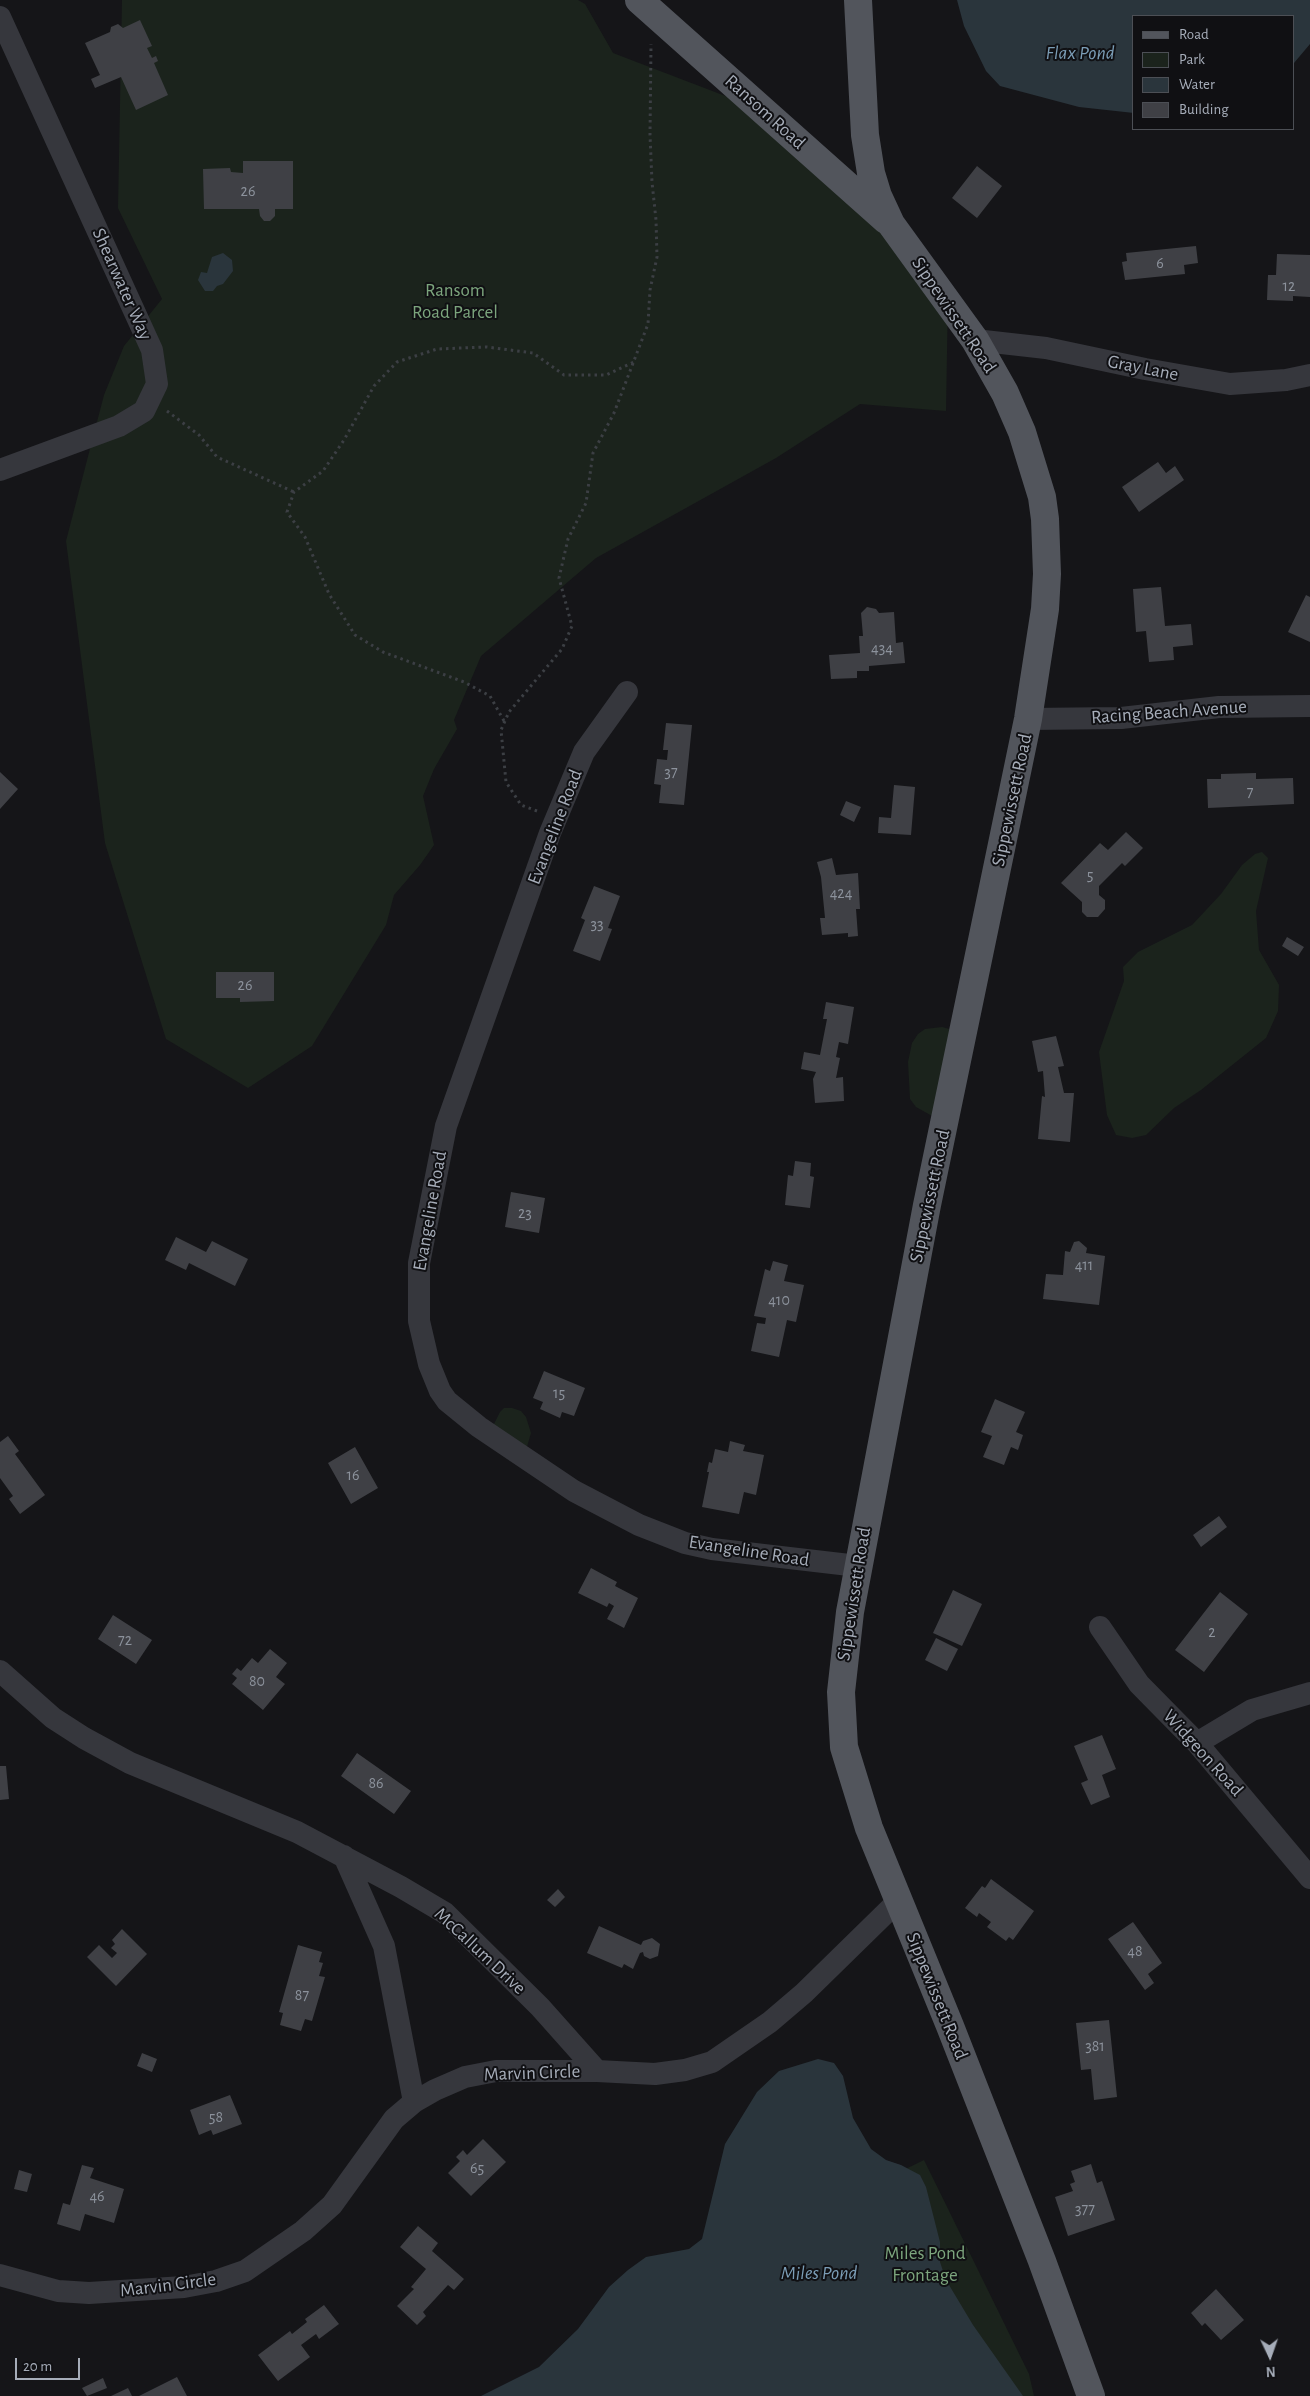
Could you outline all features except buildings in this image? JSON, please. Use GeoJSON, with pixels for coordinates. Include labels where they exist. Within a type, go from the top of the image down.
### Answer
{"type":"FeatureCollection","features":[{"type":"Feature","properties":{"kind":"main road","name":"Sippewissett Road"},"geometry":{"type":"LineString","coordinates":[[858,0],[866,135],[871,173],[890,224],[975,340],[994,372],[1022,432],[1042,496],[1045,519],[1047,574],[1045,608],[1028,719],[927,1205],[858,1566],[843,1664],[842,1720],[844,1747],[858,1799],[1042,2260],[1092,2396]]}},
{"type":"Feature","properties":{"kind":"main road","name":"Ransom Road"},"geometry":{"type":"LineString","coordinates":[[648,8],[890,224]]}},
{"type":"Feature","properties":{"kind":"street","name":"Shearwater Way"},"geometry":{"type":"LineString","coordinates":[[0,17],[152,350],[157,384],[144,411],[119,426],[0,470]]}},
{"type":"Feature","properties":{"kind":"street","name":"Gray Lane"},"geometry":{"type":"LineString","coordinates":[[975,340],[1046,348],[1230,384],[1286,380],[1310,374]]}},
{"type":"Feature","properties":{"kind":"street","name":"Evangeline Road"},"geometry":{"type":"LineString","coordinates":[[627,692],[584,752],[556,818],[446,1126],[419,1263],[419,1321],[433,1377],[448,1401],[479,1427],[574,1491],[638,1525],[685,1542],[712,1549],[858,1566]]}},
{"type":"Feature","properties":{"kind":"street","name":"Racing Beach Avenue"},"geometry":{"type":"LineString","coordinates":[[1028,719],[1121,718],[1219,707],[1310,706]]}},
{"type":"Feature","properties":{"kind":"street","name":"Widgeon Road"},"geometry":{"type":"LineString","coordinates":[[1100,1627],[1139,1684],[1197,1743],[1310,1878]]}},
{"type":"Feature","properties":{"kind":"street","name":"McCallum Drive"},"geometry":{"type":"LineString","coordinates":[[0,1671],[53,1718],[84,1738],[130,1763],[254,1813],[344,1856],[445,1913],[540,2007],[597,2072]]}},
{"type":"Feature","properties":{"kind":"street"},"geometry":{"type":"LineString","coordinates":[[1197,1743],[1252,1710],[1310,1694]]}},
{"type":"Feature","properties":{"kind":"street"},"geometry":{"type":"LineString","coordinates":[[344,1856],[384,1946],[414,2102]]}},
{"type":"Feature","properties":{"kind":"street"},"geometry":{"type":"LineString","coordinates":[[597,2072],[654,2074],[685,2070],[712,2062],[770,2022],[804,1993],[898,1901]]}},
{"type":"Feature","properties":{"kind":"street","name":"Marvin Circle"},"geometry":{"type":"LineString","coordinates":[[0,2275],[58,2291],[89,2294],[184,2287],[216,2281],[245,2271],[303,2231],[332,2205],[394,2119],[414,2102],[465,2077],[496,2071],[597,2072]]}},
{"type":"Feature","properties":{"kind":"path"},"geometry":{"type":"LineString","coordinates":[[556,818],[521,805],[506,782],[501,730],[509,712],[562,649],[572,626],[559,578],[568,539],[586,503],[594,453],[614,413],[648,324],[650,290],[657,256],[650,135],[651,43],[648,8]]}},
{"type":"Feature","properties":{"kind":"path"},"geometry":{"type":"LineString","coordinates":[[505,722],[490,696],[464,682],[383,652],[355,635],[329,594],[305,537],[287,512],[294,492],[323,471],[344,440],[374,386],[397,362],[437,350],[487,347],[533,353],[564,375],[606,375],[634,362]]}},
{"type":"Feature","properties":{"kind":"path"},"geometry":{"type":"LineString","coordinates":[[149,402],[172,414],[199,435],[217,457],[294,492]]}},
{"type":"Feature","properties":{"kind":"green space","name":"Ransom Road Parcel"},"geometry":{"type":"Polygon","coordinates":[[[122,0],[578,0],[585,4],[613,53],[775,115],[948,295],[946,411],[860,404],[776,458],[596,558],[481,656],[454,720],[457,729],[434,769],[423,796],[434,845],[420,865],[394,895],[386,925],[312,1046],[248,1088],[166,1039],[105,843],[66,541],[104,395],[124,346],[162,299],[118,208],[122,0]]]}},
{"type":"Feature","properties":{"kind":"green space"},"geometry":{"type":"Polygon","coordinates":[[[1262,852],[1268,858],[1256,911],[1259,950],[1279,985],[1278,1011],[1266,1038],[1201,1090],[1174,1108],[1146,1135],[1132,1138],[1116,1135],[1107,1115],[1099,1052],[1124,981],[1123,967],[1138,952],[1192,925],[1221,894],[1242,865],[1255,854],[1262,852]]]}},
{"type":"Feature","properties":{"kind":"green space"},"geometry":{"type":"Polygon","coordinates":[[[942,1027],[949,1029],[951,1032],[934,1117],[916,1107],[910,1099],[908,1062],[912,1043],[918,1034],[925,1029],[942,1027]]]}},
{"type":"Feature","properties":{"kind":"green space"},"geometry":{"type":"Polygon","coordinates":[[[504,1408],[521,1411],[526,1417],[531,1433],[526,1450],[492,1428],[504,1408]]]}},
{"type":"Feature","properties":{"kind":"green space","name":"Miles Pond Frontage"},"geometry":{"type":"Polygon","coordinates":[[[924,2160],[1029,2374],[1034,2396],[939,2396],[842,2200],[924,2160]]]}},
{"type":"Feature","properties":{"kind":"water","name":"Flax Pond"},"geometry":{"type":"Polygon","coordinates":[[[957,0],[1310,0],[1310,44],[1295,62],[1295,15],[1132,15],[1132,113],[1079,107],[1000,86],[986,71],[964,26],[957,0]]]}},
{"type":"Feature","properties":{"kind":"water"},"geometry":{"type":"Polygon","coordinates":[[[223,253],[232,260],[233,271],[223,284],[217,286],[213,291],[205,291],[198,280],[201,272],[207,273],[212,257],[223,253]]]}},
{"type":"Feature","properties":{"kind":"water","name":"Miles Pond"},"geometry":{"type":"Polygon","coordinates":[[[818,2059],[834,2063],[843,2076],[853,2118],[871,2149],[886,2160],[920,2175],[926,2187],[940,2242],[940,2262],[946,2280],[973,2325],[1023,2396],[481,2396],[539,2367],[578,2329],[609,2287],[646,2257],[689,2249],[702,2239],[725,2144],[757,2092],[779,2071],[818,2059]]]}}]}
